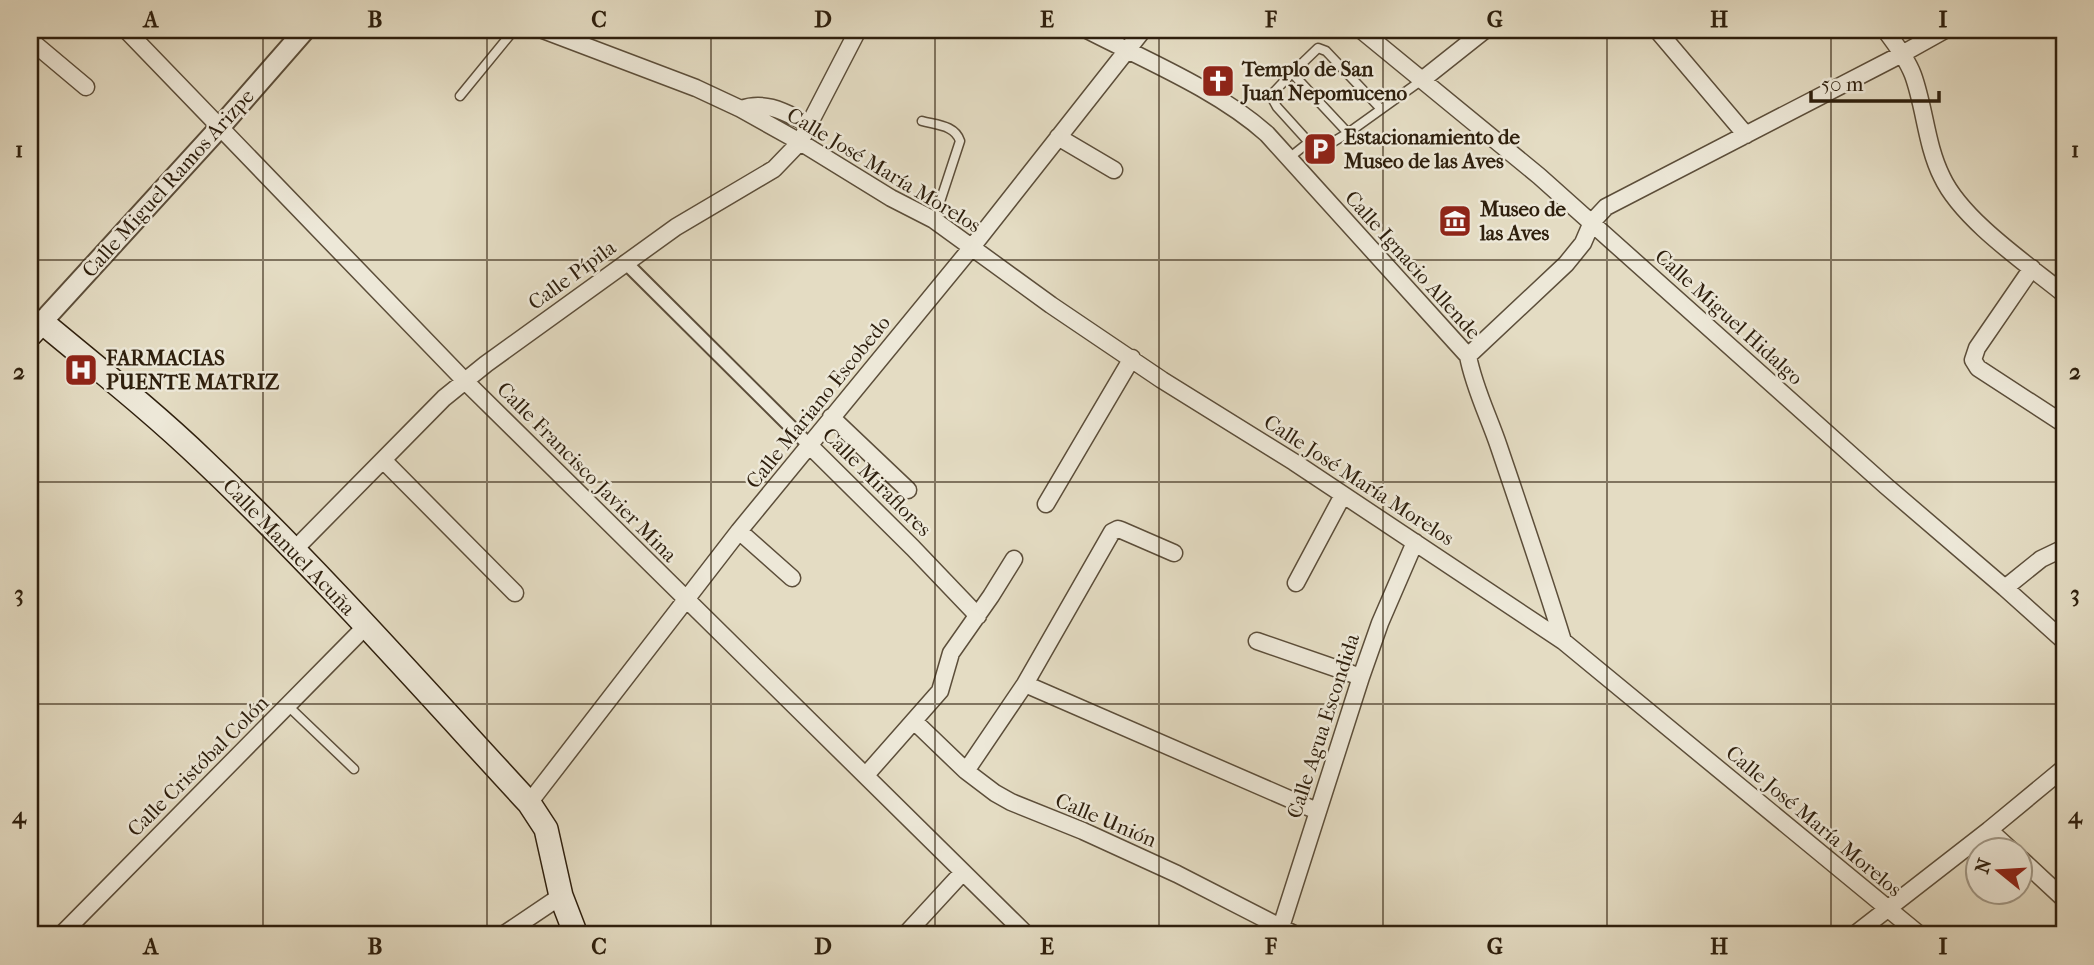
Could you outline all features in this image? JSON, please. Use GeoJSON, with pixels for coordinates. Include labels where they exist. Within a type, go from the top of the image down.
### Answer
{"type":"FeatureCollection","features":[{"type":"Feature","properties":{"kind":"main road","name":"Calle Manuel Acuña"},"geometry":{"type":"LineString","coordinates":[[34,323],[132,397],[202,459],[366,625],[528,803],[546,829],[561,896],[576,935]]}},
{"type":"Feature","properties":{"kind":"street","name":"Calle Francisco Javier Mina"},"geometry":{"type":"LineString","coordinates":[[126,30],[465,381],[1027,935]]}},
{"type":"Feature","properties":{"kind":"street","name":"Calle Miguel Ramos Arizpe"},"geometry":{"type":"LineString","coordinates":[[34,323],[221,126],[305,30]]}},
{"type":"Feature","properties":{"kind":"street","name":"Calle José María Morelos"},"geometry":{"type":"LineString","coordinates":[[543,30],[696,88],[741,109],[933,220],[1051,306],[1162,380],[1284,455],[1563,641],[1920,935]]}},
{"type":"Feature","properties":{"kind":"street","name":"Calle Pípila"},"geometry":{"type":"LineString","coordinates":[[294,550],[444,398],[465,381],[676,227],[774,170],[800,142],[858,30]]}},
{"type":"Feature","properties":{"kind":"street","name":"Calle Ignacio Allende"},"geometry":{"type":"LineString","coordinates":[[1087,30],[1237,109],[1267,134],[1468,356],[1473,381],[1489,418],[1563,641]]}},
{"type":"Feature","properties":{"kind":"street","name":"Calle Mariano Escobedo"},"geometry":{"type":"LineString","coordinates":[[528,803],[739,531],[972,247],[1143,30]]}},
{"type":"Feature","properties":{"kind":"street","name":"Calle Miguel Hidalgo"},"geometry":{"type":"LineString","coordinates":[[1361,30],[1486,131],[1592,222],[1886,486],[2064,641]]}},
{"type":"Feature","properties":{"kind":"street"},"geometry":{"type":"LineString","coordinates":[[1422,80],[1485,30]]}},
{"type":"Feature","properties":{"kind":"street"},"geometry":{"type":"LineString","coordinates":[[1657,30],[1745,135]]}},
{"type":"Feature","properties":{"kind":"street"},"geometry":{"type":"LineString","coordinates":[[1885,30],[1912,72],[1934,158],[1954,198],[1969,215],[2064,294]]}},
{"type":"Feature","properties":{"kind":"street"},"geometry":{"type":"LineString","coordinates":[[1468,356],[1566,264],[1583,243],[1598,214],[1614,201],[1945,30]]}},
{"type":"Feature","properties":{"kind":"street"},"geometry":{"type":"LineString","coordinates":[[30,40],[86,87]]}},
{"type":"Feature","properties":{"kind":"street","name":"Calle José María Morelos"},"geometry":{"type":"LineString","coordinates":[[741,109],[755,104],[777,109],[809,124]]}},
{"type":"Feature","properties":{"kind":"street"},"geometry":{"type":"LineString","coordinates":[[1058,137],[1114,170]]}},
{"type":"Feature","properties":{"kind":"street","name":"Calle Miraflores"},"geometry":{"type":"LineString","coordinates":[[625,262],[978,616]]}},
{"type":"Feature","properties":{"kind":"street"},"geometry":{"type":"LineString","coordinates":[[2032,268],[1977,348],[1973,360],[1978,368],[2064,424]]}},
{"type":"Feature","properties":{"kind":"street"},"geometry":{"type":"LineString","coordinates":[[1046,504],[1132,358]]}},
{"type":"Feature","properties":{"kind":"street"},"geometry":{"type":"LineString","coordinates":[[831,417],[908,490]]}},
{"type":"Feature","properties":{"kind":"street"},"geometry":{"type":"LineString","coordinates":[[383,460],[515,593]]}},
{"type":"Feature","properties":{"kind":"street"},"geometry":{"type":"LineString","coordinates":[[1296,583],[1343,495]]}},
{"type":"Feature","properties":{"kind":"street"},"geometry":{"type":"LineString","coordinates":[[966,771],[1026,684],[1112,532],[1121,530],[1174,553]]}},
{"type":"Feature","properties":{"kind":"street"},"geometry":{"type":"LineString","coordinates":[[739,531],[792,578]]}},
{"type":"Feature","properties":{"kind":"street","name":"Calle Agua Escondida"},"geometry":{"type":"LineString","coordinates":[[1281,928],[1361,677],[1380,623],[1415,542]]}},
{"type":"Feature","properties":{"kind":"street"},"geometry":{"type":"LineString","coordinates":[[2005,588],[2040,559],[2064,548]]}},
{"type":"Feature","properties":{"kind":"street"},"geometry":{"type":"LineString","coordinates":[[866,775],[940,691],[951,653],[1014,559]]}},
{"type":"Feature","properties":{"kind":"street","name":"Calle Cristóbal Colón"},"geometry":{"type":"LineString","coordinates":[[61,935],[366,625]]}},
{"type":"Feature","properties":{"kind":"street"},"geometry":{"type":"LineString","coordinates":[[1257,641],[1361,677]]}},
{"type":"Feature","properties":{"kind":"street"},"geometry":{"type":"LineString","coordinates":[[1026,684],[1317,811]]}},
{"type":"Feature","properties":{"kind":"street","name":"Calle Unión"},"geometry":{"type":"LineString","coordinates":[[914,721],[966,771],[1011,802],[1145,859],[1296,935]]}},
{"type":"Feature","properties":{"kind":"street"},"geometry":{"type":"LineString","coordinates":[[1854,935],[2064,768]]}},
{"type":"Feature","properties":{"kind":"street"},"geometry":{"type":"LineString","coordinates":[[1989,830],[1996,836]]}},
{"type":"Feature","properties":{"kind":"street"},"geometry":{"type":"LineString","coordinates":[[905,935],[963,872]]}},
{"type":"Feature","properties":{"kind":"street"},"geometry":{"type":"LineString","coordinates":[[2035,872],[2064,899]]}},
{"type":"Feature","properties":{"kind":"street"},"geometry":{"type":"LineString","coordinates":[[503,935],[561,896]]}},
{"type":"Feature","properties":{"kind":"lane"},"geometry":{"type":"LineString","coordinates":[[460,96],[514,30]]}},
{"type":"Feature","properties":{"kind":"lane"},"geometry":{"type":"LineString","coordinates":[[1381,109],[1322,49],[1315,50],[1273,93],[1272,98],[1310,142],[1321,146],[1348,134],[1422,80]]}},
{"type":"Feature","properties":{"kind":"lane"},"geometry":{"type":"LineString","coordinates":[[1292,73],[1348,134]]}},
{"type":"Feature","properties":{"kind":"lane"},"geometry":{"type":"LineString","coordinates":[[922,121],[950,128],[955,131],[960,141],[933,220]]}},
{"type":"Feature","properties":{"kind":"lane"},"geometry":{"type":"LineString","coordinates":[[1289,158],[1310,142]]}},
{"type":"Feature","properties":{"kind":"lane"},"geometry":{"type":"LineString","coordinates":[[287,705],[354,769]]}},
{"type":"Feature","properties":{"kind":"place","name":"Templo de San Juan Nepomuceno"},"geometry":{"type":"Point","coordinates":[1218,81]}},
{"type":"Feature","properties":{"kind":"place","name":"Estacionamiento de Museo de las Aves"},"geometry":{"type":"Point","coordinates":[1320,149]}},
{"type":"Feature","properties":{"kind":"place","name":"Museo de las Aves"},"geometry":{"type":"Point","coordinates":[1455,221]}},
{"type":"Feature","properties":{"kind":"place","name":"FARMACIAS PUENTE MATRIZ"},"geometry":{"type":"Point","coordinates":[81,370]}}]}
